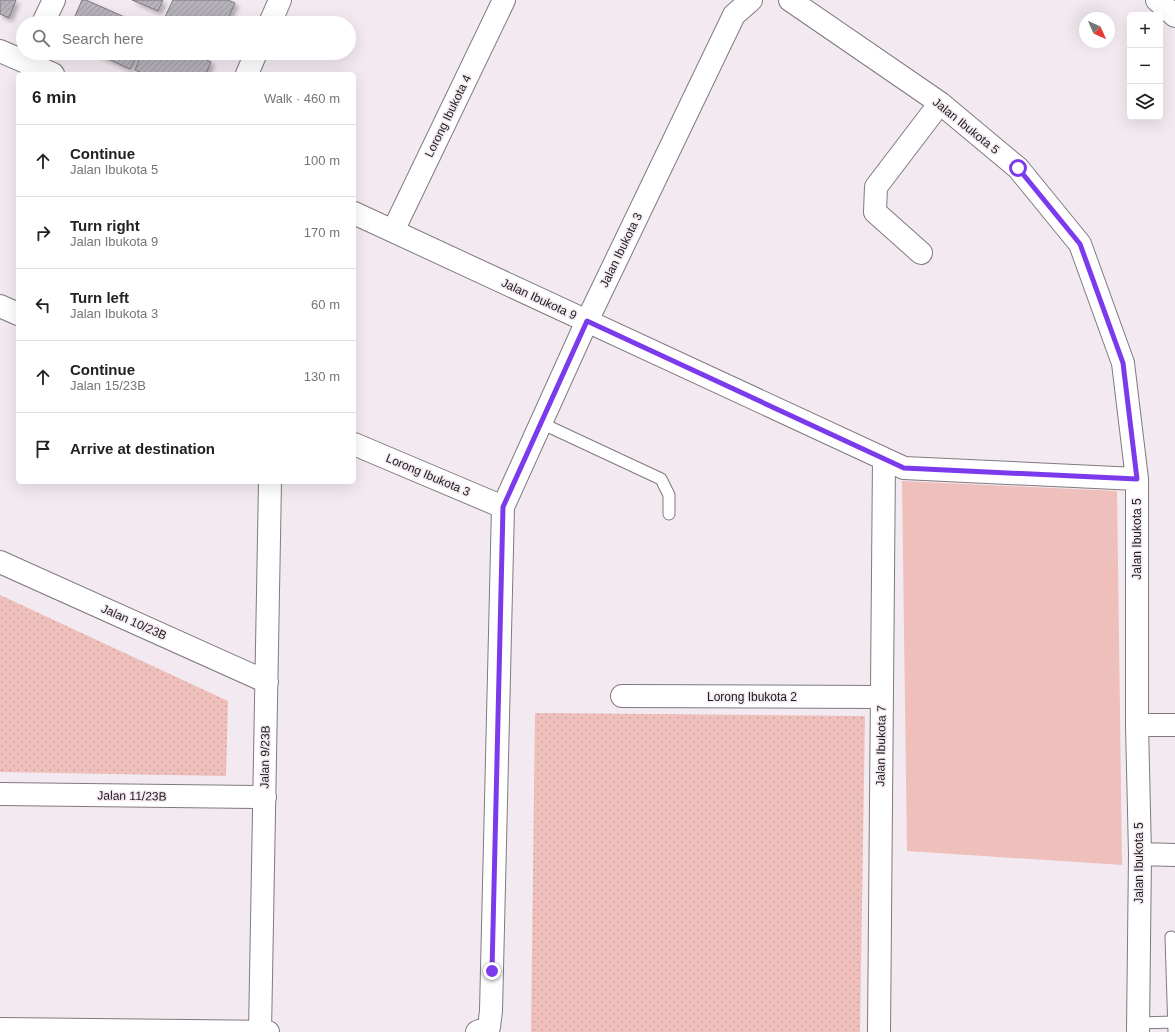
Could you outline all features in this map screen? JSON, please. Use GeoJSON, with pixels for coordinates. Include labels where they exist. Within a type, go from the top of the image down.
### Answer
{"type":"FeatureCollection","features":[{"type":"Feature","properties":{"kind":"street"},"geometry":{"type":"LineString","coordinates":[[46,16],[54,0]]}},
{"type":"Feature","properties":{"kind":"street"},"geometry":{"type":"LineString","coordinates":[[273,16],[280,0]]}},
{"type":"Feature","properties":{"kind":"street","name":"Lorong Ibukota 4"},"geometry":{"type":"LineString","coordinates":[[393,232],[504,0]]}},
{"type":"Feature","properties":{"kind":"street","name":"Jalan Ibukota 3"},"geometry":{"type":"LineString","coordinates":[[503,507],[587,321],[734,15],[751,0]]}},
{"type":"Feature","properties":{"kind":"street","name":"Jalan Ibukota 5"},"geometry":{"type":"LineString","coordinates":[[790,0],[940,103],[1018,168],[1080,244],[1123,363],[1137,479],[1137,724],[1140,854],[1138,1027]]}},
{"type":"Feature","properties":{"kind":"street"},"geometry":{"type":"LineString","coordinates":[[1157,0],[1175,16]]}},
{"type":"Feature","properties":{"kind":"street"},"geometry":{"type":"LineString","coordinates":[[0,51],[16,55]]}},
{"type":"Feature","properties":{"kind":"street"},"geometry":{"type":"LineString","coordinates":[[31,60],[49,72]]}},
{"type":"Feature","properties":{"kind":"street"},"geometry":{"type":"LineString","coordinates":[[248,72],[253,60]]}},
{"type":"Feature","properties":{"kind":"street"},"geometry":{"type":"LineString","coordinates":[[921,253],[876,212],[876,187],[940,103]]}},
{"type":"Feature","properties":{"kind":"street","name":"Jalan Ibukota 9"},"geometry":{"type":"LineString","coordinates":[[356,214],[904,468],[1137,479]]}},
{"type":"Feature","properties":{"kind":"street"},"geometry":{"type":"LineString","coordinates":[[0,306],[16,313]]}},
{"type":"Feature","properties":{"kind":"street","name":"Lorong Ibukota 3"},"geometry":{"type":"LineString","coordinates":[[356,445],[503,507]]}},
{"type":"Feature","properties":{"kind":"street","name":"Jalan Ibukota 7"},"geometry":{"type":"LineString","coordinates":[[878,1032],[884,459]]}},
{"type":"Feature","properties":{"kind":"street","name":"Jalan 9/23B"},"geometry":{"type":"LineString","coordinates":[[260,1032],[270,484]]}},
{"type":"Feature","properties":{"kind":"street"},"geometry":{"type":"LineString","coordinates":[[477,1032],[490,1028],[491,1011],[503,507]]}},
{"type":"Feature","properties":{"kind":"street","name":"Jalan 10/23B"},"geometry":{"type":"LineString","coordinates":[[0,562],[267,682]]}},
{"type":"Feature","properties":{"kind":"street","name":"Lorong Ibukota 2"},"geometry":{"type":"LineString","coordinates":[[622,696],[882,697]]}},
{"type":"Feature","properties":{"kind":"street"},"geometry":{"type":"LineString","coordinates":[[1137,724],[1175,725]]}},
{"type":"Feature","properties":{"kind":"street","name":"Jalan 11/23B"},"geometry":{"type":"LineString","coordinates":[[0,794],[265,797]]}},
{"type":"Feature","properties":{"kind":"street"},"geometry":{"type":"LineString","coordinates":[[1140,854],[1175,855]]}},
{"type":"Feature","properties":{"kind":"street"},"geometry":{"type":"LineString","coordinates":[[0,1029],[268,1032]]}},
{"type":"Feature","properties":{"kind":"lane"},"geometry":{"type":"LineString","coordinates":[[541,423],[661,479],[669,495],[669,514]]}},
{"type":"Feature","properties":{"kind":"lane"},"geometry":{"type":"LineString","coordinates":[[1138,1027],[1174,1027],[1171,937]]}},
{"type":"Feature","properties":{"kind":"shaded area"},"geometry":{"type":"Polygon","coordinates":[[[902,481],[1117,491],[1122,865],[907,851],[902,481]]]}},
{"type":"Feature","properties":{"kind":"shaded area"},"geometry":{"type":"Polygon","coordinates":[[[0,595],[228,701],[226,776],[0,772],[0,595]]]}},
{"type":"Feature","properties":{"kind":"shaded area"},"geometry":{"type":"Polygon","coordinates":[[[535,713],[865,716],[860,1032],[531,1032],[535,713]]]}},
{"type":"Feature","properties":{"kind":"building"},"geometry":{"type":"Polygon","coordinates":[[[0,0],[16,0],[9,18],[0,14],[0,0]]]}},
{"type":"Feature","properties":{"kind":"building"},"geometry":{"type":"Polygon","coordinates":[[[82,0],[86,0],[122,16],[75,16],[82,0]]]}},
{"type":"Feature","properties":{"kind":"building"},"geometry":{"type":"Polygon","coordinates":[[[132,0],[163,0],[158,11],[132,0]]]}},
{"type":"Feature","properties":{"kind":"building"},"geometry":{"type":"Polygon","coordinates":[[[173,0],[228,0],[235,3],[229,16],[165,16],[173,0]]]}},
{"type":"Feature","properties":{"kind":"building"},"geometry":{"type":"Polygon","coordinates":[[[110,60],[134,60],[130,69],[110,60]]]}},
{"type":"Feature","properties":{"kind":"building"},"geometry":{"type":"Polygon","coordinates":[[[139,60],[207,60],[211,62],[207,72],[140,72],[135,70],[139,60]]]}},
{"type":"Feature","properties":{"kind":"route"},"geometry":{"type":"LineString","coordinates":[[492,971],[503,507],[587,321],[904,468],[1137,479],[1123,363],[1080,244],[1018,168]]}}]}
